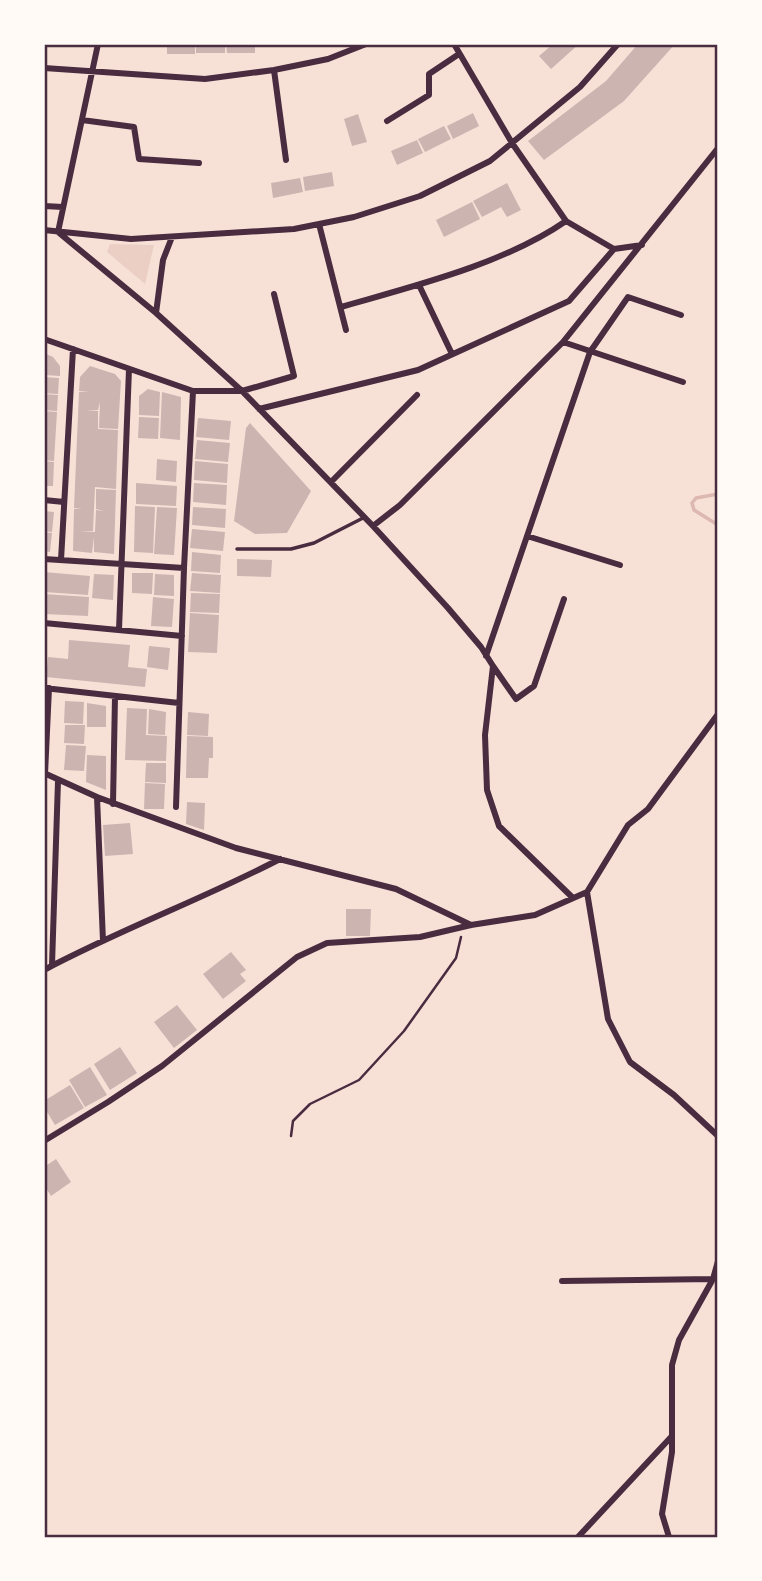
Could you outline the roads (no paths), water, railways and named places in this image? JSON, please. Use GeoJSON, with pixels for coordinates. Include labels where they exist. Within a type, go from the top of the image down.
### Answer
{"type":"FeatureCollection","features":[{"type":"Feature","properties":{"kind":"street"},"geometry":{"type":"LineString","coordinates":[[58,232],[98,44]]}},
{"type":"Feature","properties":{"kind":"street"},"geometry":{"type":"LineString","coordinates":[[44,68],[205,79],[274,70],[328,59],[366,44]]}},
{"type":"Feature","properties":{"kind":"street"},"geometry":{"type":"LineString","coordinates":[[454,44],[512,143],[566,221],[614,248],[642,244]]}},
{"type":"Feature","properties":{"kind":"street"},"geometry":{"type":"LineString","coordinates":[[44,230],[131,239],[294,229],[354,217],[420,196],[490,161],[580,86],[618,44]]}},
{"type":"Feature","properties":{"kind":"street"},"geometry":{"type":"LineString","coordinates":[[387,121],[429,95],[429,74],[459,54]]}},
{"type":"Feature","properties":{"kind":"street"},"geometry":{"type":"LineString","coordinates":[[274,70],[286,160]]}},
{"type":"Feature","properties":{"kind":"street"},"geometry":{"type":"LineString","coordinates":[[82,120],[134,127],[139,159],[199,163]]}},
{"type":"Feature","properties":{"kind":"street"},"geometry":{"type":"LineString","coordinates":[[373,526],[400,505],[563,342],[718,148]]}},
{"type":"Feature","properties":{"kind":"street"},"geometry":{"type":"LineString","coordinates":[[44,206],[63,207]]}},
{"type":"Feature","properties":{"kind":"street"},"geometry":{"type":"LineString","coordinates":[[341,307],[447,277],[544,236],[566,221]]}},
{"type":"Feature","properties":{"kind":"street"},"geometry":{"type":"LineString","coordinates":[[319,224],[346,330]]}},
{"type":"Feature","properties":{"kind":"street"},"geometry":{"type":"LineString","coordinates":[[58,232],[156,313],[242,391],[365,517],[448,608],[516,699],[534,686],[564,599]]}},
{"type":"Feature","properties":{"kind":"street"},"geometry":{"type":"LineString","coordinates":[[156,313],[163,261],[172,237]]}},
{"type":"Feature","properties":{"kind":"street"},"geometry":{"type":"LineString","coordinates":[[259,409],[418,370],[452,355],[569,301],[614,248]]}},
{"type":"Feature","properties":{"kind":"street"},"geometry":{"type":"LineString","coordinates":[[419,285],[452,355]]}},
{"type":"Feature","properties":{"kind":"street"},"geometry":{"type":"LineString","coordinates":[[44,339],[193,391],[242,391],[294,376],[274,294]]}},
{"type":"Feature","properties":{"kind":"street"},"geometry":{"type":"LineString","coordinates":[[486,656],[590,352],[628,297],[681,315]]}},
{"type":"Feature","properties":{"kind":"street"},"geometry":{"type":"LineString","coordinates":[[563,342],[683,382]]}},
{"type":"Feature","properties":{"kind":"street"},"geometry":{"type":"LineString","coordinates":[[61,560],[73,349]]}},
{"type":"Feature","properties":{"kind":"street"},"geometry":{"type":"LineString","coordinates":[[120,630],[129,369]]}},
{"type":"Feature","properties":{"kind":"street"},"geometry":{"type":"LineString","coordinates":[[176,807],[193,391]]}},
{"type":"Feature","properties":{"kind":"street"},"geometry":{"type":"LineString","coordinates":[[331,482],[417,395]]}},
{"type":"Feature","properties":{"kind":"street"},"geometry":{"type":"LineString","coordinates":[[44,500],[64,502]]}},
{"type":"Feature","properties":{"kind":"street"},"geometry":{"type":"LineString","coordinates":[[527,536],[620,565]]}},
{"type":"Feature","properties":{"kind":"street"},"geometry":{"type":"LineString","coordinates":[[44,559],[184,568]]}},
{"type":"Feature","properties":{"kind":"street"},"geometry":{"type":"LineString","coordinates":[[44,623],[182,636]]}},
{"type":"Feature","properties":{"kind":"street"},"geometry":{"type":"LineString","coordinates":[[493,666],[485,735],[487,790],[499,826],[573,898]]}},
{"type":"Feature","properties":{"kind":"street"},"geometry":{"type":"LineString","coordinates":[[179,703],[46,688],[44,774],[113,804],[236,848],[396,889],[467,926]]}},
{"type":"Feature","properties":{"kind":"street"},"geometry":{"type":"LineString","coordinates":[[113,804],[116,696]]}},
{"type":"Feature","properties":{"kind":"street"},"geometry":{"type":"LineString","coordinates":[[44,1141],[162,1066],[297,957],[327,943],[419,937],[535,915],[587,892],[628,825],[648,809],[718,714]]}},
{"type":"Feature","properties":{"kind":"street"},"geometry":{"type":"LineString","coordinates":[[52,965],[58,781]]}},
{"type":"Feature","properties":{"kind":"street"},"geometry":{"type":"LineString","coordinates":[[97,797],[103,941]]}},
{"type":"Feature","properties":{"kind":"street"},"geometry":{"type":"LineString","coordinates":[[44,970],[280,859]]}},
{"type":"Feature","properties":{"kind":"street"},"geometry":{"type":"LineString","coordinates":[[587,892],[608,1019],[629,1062],[674,1095],[718,1136]]}},
{"type":"Feature","properties":{"kind":"street"},"geometry":{"type":"LineString","coordinates":[[669,1537],[662,1514],[672,1452],[672,1365],[679,1340],[713,1279],[718,1261]]}},
{"type":"Feature","properties":{"kind":"street"},"geometry":{"type":"LineString","coordinates":[[562,1281],[713,1279]]}},
{"type":"Feature","properties":{"kind":"street"},"geometry":{"type":"LineString","coordinates":[[578,1537],[672,1436]]}},
{"type":"Feature","properties":{"kind":"lane"},"geometry":{"type":"LineString","coordinates":[[237,548],[291,549],[314,542],[365,517]]}},
{"type":"Feature","properties":{"kind":"waterway"},"geometry":{"type":"LineString","coordinates":[[718,494],[696,498],[692,503],[694,510],[718,525]]}}]}
